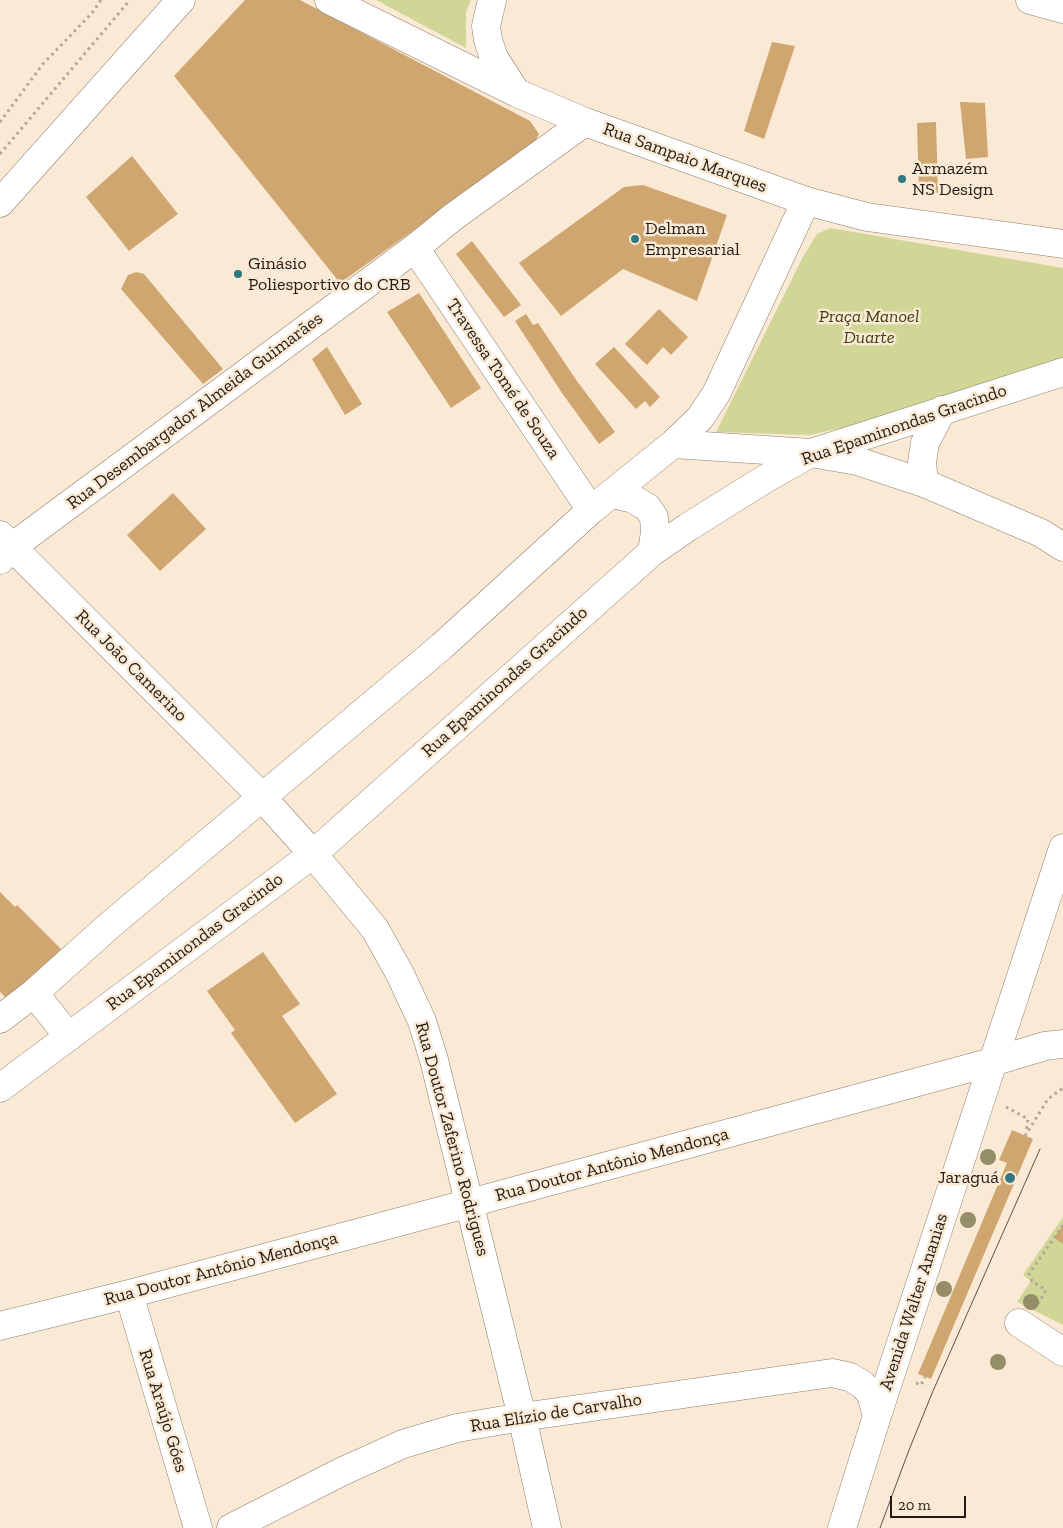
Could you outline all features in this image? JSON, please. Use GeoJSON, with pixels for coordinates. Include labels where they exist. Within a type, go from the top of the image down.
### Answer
{"type":"FeatureCollection","features":[{"type":"Feature","properties":{"kind":"street"},"geometry":{"type":"LineString","coordinates":[[0,203],[180,0]]}},
{"type":"Feature","properties":{"kind":"street","name":"Rua Sampaio Marques"},"geometry":{"type":"LineString","coordinates":[[329,0],[517,93],[585,122],[806,201],[867,217],[1063,244]]}},
{"type":"Feature","properties":{"kind":"street"},"geometry":{"type":"LineString","coordinates":[[492,0],[486,26],[488,40],[494,58],[517,93]]}},
{"type":"Feature","properties":{"kind":"street"},"geometry":{"type":"LineString","coordinates":[[1030,0],[1063,10]]}},
{"type":"Feature","properties":{"kind":"street","name":"Rua Desembargador Almeida Guimarães"},"geometry":{"type":"LineString","coordinates":[[4,547],[585,122]]}},
{"type":"Feature","properties":{"kind":"street"},"geometry":{"type":"LineString","coordinates":[[0,1018],[34,993],[110,925],[261,796],[442,646],[591,510],[673,444],[700,418],[716,394],[806,201]]}},
{"type":"Feature","properties":{"kind":"street","name":"Travessa Tomé de Souza"},"geometry":{"type":"LineString","coordinates":[[415,248],[591,510]]}},
{"type":"Feature","properties":{"kind":"street","name":"Rua Epaminondas Gracindo"},"geometry":{"type":"LineString","coordinates":[[0,1088],[313,854],[652,552],[688,527],[811,453],[1063,372]]}},
{"type":"Feature","properties":{"kind":"street"},"geometry":{"type":"LineString","coordinates":[[924,482],[922,462],[925,443],[942,410]]}},
{"type":"Feature","properties":{"kind":"street"},"geometry":{"type":"LineString","coordinates":[[673,444],[811,453],[858,461],[924,482],[1041,533],[1063,547]]}},
{"type":"Feature","properties":{"kind":"street"},"geometry":{"type":"LineString","coordinates":[[613,494],[633,499],[647,507],[654,517],[655,532],[652,552]]}},
{"type":"Feature","properties":{"kind":"street","name":"Rua João Camerino"},"geometry":{"type":"LineString","coordinates":[[4,547],[261,796]]}},
{"type":"Feature","properties":{"kind":"street","name":"Rua Doutor Zeferino Rodrigues"},"geometry":{"type":"LineString","coordinates":[[261,796],[313,854],[375,929],[400,974],[422,1021],[437,1068],[522,1417],[547,1528]]}},
{"type":"Feature","properties":{"kind":"street","name":"Avenida Walter Ananias"},"geometry":{"type":"LineString","coordinates":[[842,1528],[1063,848]]}},
{"type":"Feature","properties":{"kind":"street"},"geometry":{"type":"LineString","coordinates":[[34,993],[69,1037]]}},
{"type":"Feature","properties":{"kind":"street","name":"Rua Doutor Antônio Mendonça"},"geometry":{"type":"LineString","coordinates":[[0,1326],[129,1294],[470,1203],[1045,1046],[1063,1044]]}},
{"type":"Feature","properties":{"kind":"street","name":"Rua Araújo Góes"},"geometry":{"type":"LineString","coordinates":[[129,1294],[198,1528]]}},
{"type":"Feature","properties":{"kind":"street"},"geometry":{"type":"LineString","coordinates":[[1026,1317],[1063,1352]]}},
{"type":"Feature","properties":{"kind":"street","name":"Rua Elízio de Carvalho"},"geometry":{"type":"LineString","coordinates":[[231,1528],[341,1472],[403,1444],[457,1428],[522,1417],[832,1374],[850,1376],[863,1385],[870,1394],[877,1416]]}},
{"type":"Feature","properties":{"kind":"path"},"geometry":{"type":"LineString","coordinates":[[0,122],[43,64],[101,0]]}},
{"type":"Feature","properties":{"kind":"path"},"geometry":{"type":"LineString","coordinates":[[0,154],[130,0]]}},
{"type":"Feature","properties":{"kind":"path"},"geometry":{"type":"LineString","coordinates":[[1003,1105],[1028,1119],[1025,1136],[1048,1099],[1063,1088]]}},
{"type":"Feature","properties":{"kind":"path"},"geometry":{"type":"LineString","coordinates":[[1026,1317],[1046,1290],[1032,1281],[1029,1274],[1063,1225]]}},
{"type":"Feature","properties":{"kind":"path"},"geometry":{"type":"LineString","coordinates":[[921,1385],[925,1376]]}},
{"type":"Feature","properties":{"kind":"green space"},"geometry":{"type":"Polygon","coordinates":[[[376,0],[471,0],[466,12],[466,48],[376,0]]]}},
{"type":"Feature","properties":{"kind":"green space","name":"Praça Manoel Duarte"},"geometry":{"type":"Polygon","coordinates":[[[830,228],[1063,268],[1063,364],[877,420],[810,435],[716,432],[803,257],[817,234],[830,228]]]}},
{"type":"Feature","properties":{"kind":"green space"},"geometry":{"type":"Polygon","coordinates":[[[1063,1217],[1063,1325],[1017,1302],[1031,1281],[1023,1275],[1063,1217]]]}},
{"type":"Feature","properties":{"kind":"building"},"geometry":{"type":"Polygon","coordinates":[[[245,0],[300,0],[530,121],[539,134],[533,145],[340,283],[174,76],[245,0]]]}},
{"type":"Feature","properties":{"kind":"building"},"geometry":{"type":"Polygon","coordinates":[[[772,42],[795,46],[764,139],[744,131],[772,42]]]}},
{"type":"Feature","properties":{"kind":"building"},"geometry":{"type":"Polygon","coordinates":[[[960,102],[985,103],[988,157],[966,159],[960,102]]]}},
{"type":"Feature","properties":{"kind":"building"},"geometry":{"type":"Polygon","coordinates":[[[936,122],[938,193],[919,193],[917,123],[936,122]]]}},
{"type":"Feature","properties":{"kind":"building"},"geometry":{"type":"Polygon","coordinates":[[[132,156],[178,214],[129,251],[86,197],[132,156]]]}},
{"type":"Feature","properties":{"kind":"building","name":"Delman Empresarial"},"geometry":{"type":"Polygon","coordinates":[[[643,185],[727,215],[697,301],[623,269],[561,316],[519,263],[624,187],[643,185]]]}},
{"type":"Feature","properties":{"kind":"building"},"geometry":{"type":"Polygon","coordinates":[[[472,241],[521,305],[504,317],[456,254],[472,241]]]}},
{"type":"Feature","properties":{"kind":"building"},"geometry":{"type":"Polygon","coordinates":[[[136,272],[144,274],[223,369],[203,384],[121,289],[128,275],[136,272]]]}},
{"type":"Feature","properties":{"kind":"building"},"geometry":{"type":"Polygon","coordinates":[[[419,293],[481,388],[451,408],[387,312],[419,293]]]}},
{"type":"Feature","properties":{"kind":"building"},"geometry":{"type":"Polygon","coordinates":[[[659,309],[688,337],[671,355],[663,347],[647,365],[625,344],[659,309]]]}},
{"type":"Feature","properties":{"kind":"building"},"geometry":{"type":"Polygon","coordinates":[[[526,314],[533,325],[538,323],[577,381],[615,432],[599,444],[562,393],[515,321],[526,314]]]}},
{"type":"Feature","properties":{"kind":"building"},"geometry":{"type":"Polygon","coordinates":[[[327,347],[362,404],[345,415],[312,359],[327,347]]]}},
{"type":"Feature","properties":{"kind":"building"},"geometry":{"type":"Polygon","coordinates":[[[614,347],[660,397],[650,407],[645,401],[636,409],[595,364],[614,347]]]}},
{"type":"Feature","properties":{"kind":"building"},"geometry":{"type":"Polygon","coordinates":[[[173,493],[206,529],[160,571],[127,535],[173,493]]]}},
{"type":"Feature","properties":{"kind":"building"},"geometry":{"type":"Polygon","coordinates":[[[0,892],[15,907],[17,905],[62,950],[10,1002],[0,992],[0,892]]]}},
{"type":"Feature","properties":{"kind":"building"},"geometry":{"type":"Polygon","coordinates":[[[263,952],[300,1004],[282,1016],[337,1094],[295,1123],[231,1033],[235,1030],[207,991],[263,952]]]}},
{"type":"Feature","properties":{"kind":"building"},"geometry":{"type":"Polygon","coordinates":[[[1012,1130],[1033,1139],[931,1379],[918,1374],[1007,1163],[999,1160],[1012,1130]]]}},
{"type":"Feature","properties":{"kind":"building"},"geometry":{"type":"Polygon","coordinates":[[[1063,1225],[1063,1244],[1054,1238],[1063,1225]]]}},
{"type":"Feature","properties":{"kind":"tram line"},"geometry":{"type":"LineString","coordinates":[[880,1528],[933,1391],[1040,1149]]}},
{"type":"Feature","properties":{"kind":"place","name":"Armazém NS Design"},"geometry":{"type":"Point","coordinates":[902,179]}},
{"type":"Feature","properties":{"kind":"place","name":"Delman Empresarial"},"geometry":{"type":"Point","coordinates":[635,239]}},
{"type":"Feature","properties":{"kind":"place","name":"Ginásio Poliesportivo do CRB"},"geometry":{"type":"Point","coordinates":[238,274]}},
{"type":"Feature","properties":{"kind":"place","name":"Jaraguá"},"geometry":{"type":"Point","coordinates":[1010,1178]}}]}
